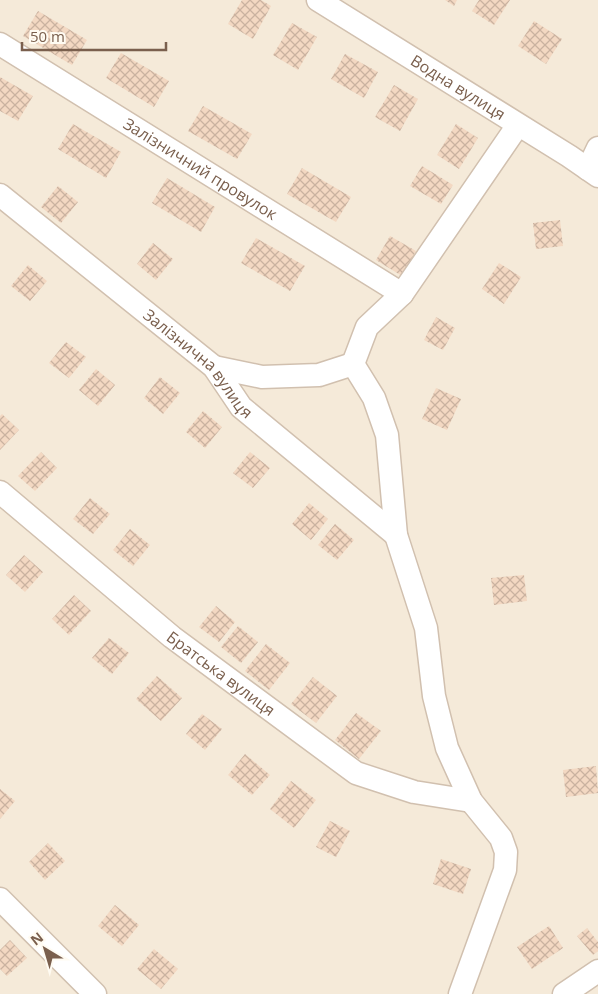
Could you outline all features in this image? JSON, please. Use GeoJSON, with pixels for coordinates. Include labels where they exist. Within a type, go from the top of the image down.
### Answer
{"type":"FeatureCollection","features":[{"type":"Feature","properties":{"kind":"street","name":"Водна вулиця"},"geometry":{"type":"LineString","coordinates":[[318,0],[593,173]]}},
{"type":"Feature","properties":{"kind":"street","name":"Залізничний провулок"},"geometry":{"type":"LineString","coordinates":[[0,44],[402,294]]}},
{"type":"Feature","properties":{"kind":"street"},"geometry":{"type":"LineString","coordinates":[[353,364],[367,327],[402,294],[518,125]]}},
{"type":"Feature","properties":{"kind":"street"},"geometry":{"type":"LineString","coordinates":[[593,173],[598,148]]}},
{"type":"Feature","properties":{"kind":"street","name":"Залізнична вулиця"},"geometry":{"type":"LineString","coordinates":[[0,195],[214,367],[241,407],[396,535]]}},
{"type":"Feature","properties":{"kind":"street"},"geometry":{"type":"LineString","coordinates":[[214,367],[262,377],[318,375],[353,364]]}},
{"type":"Feature","properties":{"kind":"street"},"geometry":{"type":"LineString","coordinates":[[353,364],[374,398],[387,435],[396,535],[426,628],[434,696],[447,748],[471,801],[501,838],[506,852],[505,870],[460,994]]}},
{"type":"Feature","properties":{"kind":"street","name":"Братська вулиця"},"geometry":{"type":"LineString","coordinates":[[0,492],[172,637],[356,773],[414,792],[471,801]]}},
{"type":"Feature","properties":{"kind":"street"},"geometry":{"type":"LineString","coordinates":[[0,899],[94,994]]}},
{"type":"Feature","properties":{"kind":"street"},"geometry":{"type":"LineString","coordinates":[[564,994],[598,971]]}},
{"type":"Feature","properties":{"kind":"shaded area"},"geometry":{"type":"Polygon","coordinates":[[[0,0],[598,0],[598,994],[0,994],[0,0]]]}},
{"type":"Feature","properties":{"kind":"building"},"geometry":{"type":"Polygon","coordinates":[[[242,0],[261,0],[271,6],[253,39],[228,24],[242,0]]]}},
{"type":"Feature","properties":{"kind":"building"},"geometry":{"type":"Polygon","coordinates":[[[445,0],[457,0],[454,6],[445,0]]]}},
{"type":"Feature","properties":{"kind":"building"},"geometry":{"type":"Polygon","coordinates":[[[479,0],[510,0],[494,25],[472,11],[479,0]]]}},
{"type":"Feature","properties":{"kind":"building"},"geometry":{"type":"Polygon","coordinates":[[[38,11],[87,40],[72,65],[23,36],[38,11]]]}},
{"type":"Feature","properties":{"kind":"building"},"geometry":{"type":"Polygon","coordinates":[[[534,21],[562,39],[546,64],[518,46],[534,21]]]}},
{"type":"Feature","properties":{"kind":"building"},"geometry":{"type":"Polygon","coordinates":[[[292,23],[317,37],[298,70],[273,55],[292,23]]]}},
{"type":"Feature","properties":{"kind":"building"},"geometry":{"type":"Polygon","coordinates":[[[121,53],[169,81],[154,107],[106,78],[121,53]]]}},
{"type":"Feature","properties":{"kind":"building"},"geometry":{"type":"Polygon","coordinates":[[[345,54],[378,72],[364,98],[331,79],[345,54]]]}},
{"type":"Feature","properties":{"kind":"building"},"geometry":{"type":"Polygon","coordinates":[[[0,77],[33,96],[18,121],[0,111],[0,77]]]}},
{"type":"Feature","properties":{"kind":"building"},"geometry":{"type":"Polygon","coordinates":[[[394,85],[418,99],[400,131],[375,117],[394,85]]]}},
{"type":"Feature","properties":{"kind":"building"},"geometry":{"type":"Polygon","coordinates":[[[203,106],[252,134],[237,159],[188,131],[203,106]]]}},
{"type":"Feature","properties":{"kind":"building"},"geometry":{"type":"Polygon","coordinates":[[[73,124],[121,152],[106,178],[58,149],[73,124]]]}},
{"type":"Feature","properties":{"kind":"building"},"geometry":{"type":"Polygon","coordinates":[[[456,124],[478,138],[459,169],[437,155],[456,124]]]}},
{"type":"Feature","properties":{"kind":"building"},"geometry":{"type":"Polygon","coordinates":[[[422,166],[453,185],[441,204],[410,186],[422,166]]]}},
{"type":"Feature","properties":{"kind":"building"},"geometry":{"type":"Polygon","coordinates":[[[302,168],[351,197],[336,222],[287,194],[302,168]]]}},
{"type":"Feature","properties":{"kind":"building"},"geometry":{"type":"Polygon","coordinates":[[[167,178],[215,207],[201,232],[152,203],[167,178]]]}},
{"type":"Feature","properties":{"kind":"building"},"geometry":{"type":"Polygon","coordinates":[[[58,186],[78,202],[61,223],[41,207],[58,186]]]}},
{"type":"Feature","properties":{"kind":"building"},"geometry":{"type":"Polygon","coordinates":[[[560,220],[563,246],[536,249],[533,223],[560,220]]]}},
{"type":"Feature","properties":{"kind":"building"},"geometry":{"type":"Polygon","coordinates":[[[390,236],[416,251],[402,276],[376,260],[390,236]]]}},
{"type":"Feature","properties":{"kind":"building"},"geometry":{"type":"Polygon","coordinates":[[[256,238],[305,266],[290,291],[241,263],[256,238]]]}},
{"type":"Feature","properties":{"kind":"building"},"geometry":{"type":"Polygon","coordinates":[[[153,243],[173,259],[156,280],[137,264],[153,243]]]}},
{"type":"Feature","properties":{"kind":"building"},"geometry":{"type":"Polygon","coordinates":[[[499,263],[521,277],[504,304],[482,289],[499,263]]]}},
{"type":"Feature","properties":{"kind":"building"},"geometry":{"type":"Polygon","coordinates":[[[28,265],[47,281],[30,301],[11,286],[28,265]]]}},
{"type":"Feature","properties":{"kind":"building"},"geometry":{"type":"Polygon","coordinates":[[[436,317],[455,328],[443,350],[424,340],[436,317]]]}},
{"type":"Feature","properties":{"kind":"building"},"geometry":{"type":"Polygon","coordinates":[[[66,342],[86,357],[69,378],[49,363],[66,342]]]}},
{"type":"Feature","properties":{"kind":"building"},"geometry":{"type":"Polygon","coordinates":[[[96,369],[115,385],[98,406],[79,390],[96,369]]]}},
{"type":"Feature","properties":{"kind":"building"},"geometry":{"type":"Polygon","coordinates":[[[160,377],[180,393],[163,414],[144,398],[160,377]]]}},
{"type":"Feature","properties":{"kind":"building"},"geometry":{"type":"Polygon","coordinates":[[[436,388],[461,399],[447,430],[422,419],[436,388]]]}},
{"type":"Feature","properties":{"kind":"building"},"geometry":{"type":"Polygon","coordinates":[[[203,411],[222,427],[205,448],[186,432],[203,411]]]}},
{"type":"Feature","properties":{"kind":"building"},"geometry":{"type":"Polygon","coordinates":[[[2,414],[19,430],[0,450],[0,416],[2,414]]]}},
{"type":"Feature","properties":{"kind":"building"},"geometry":{"type":"Polygon","coordinates":[[[41,452],[57,468],[35,491],[18,476],[41,452]]]}},
{"type":"Feature","properties":{"kind":"building"},"geometry":{"type":"Polygon","coordinates":[[[250,452],[270,468],[253,488],[233,473],[250,452]]]}},
{"type":"Feature","properties":{"kind":"building"},"geometry":{"type":"Polygon","coordinates":[[[90,498],[110,514],[93,534],[73,519],[90,498]]]}},
{"type":"Feature","properties":{"kind":"building"},"geometry":{"type":"Polygon","coordinates":[[[309,503],[328,519],[311,540],[292,524],[309,503]]]}},
{"type":"Feature","properties":{"kind":"building"},"geometry":{"type":"Polygon","coordinates":[[[335,524],[354,540],[337,560],[318,545],[335,524]]]}},
{"type":"Feature","properties":{"kind":"building"},"geometry":{"type":"Polygon","coordinates":[[[130,529],[150,545],[133,566],[113,550],[130,529]]]}},
{"type":"Feature","properties":{"kind":"building"},"geometry":{"type":"Polygon","coordinates":[[[24,555],[43,572],[25,592],[6,575],[24,555]]]}},
{"type":"Feature","properties":{"kind":"building"},"geometry":{"type":"Polygon","coordinates":[[[524,575],[527,601],[494,605],[491,578],[524,575]]]}},
{"type":"Feature","properties":{"kind":"building"},"geometry":{"type":"Polygon","coordinates":[[[74,595],[91,611],[69,635],[52,619],[74,595]]]}},
{"type":"Feature","properties":{"kind":"building"},"geometry":{"type":"Polygon","coordinates":[[[216,606],[235,622],[219,642],[199,627],[216,606]]]}},
{"type":"Feature","properties":{"kind":"building"},"geometry":{"type":"Polygon","coordinates":[[[238,626],[258,642],[241,663],[221,647],[238,626]]]}},
{"type":"Feature","properties":{"kind":"building"},"geometry":{"type":"Polygon","coordinates":[[[109,638],[129,653],[112,674],[92,658],[109,638]]]}},
{"type":"Feature","properties":{"kind":"building"},"geometry":{"type":"Polygon","coordinates":[[[266,644],[290,663],[269,690],[245,671],[266,644]]]}},
{"type":"Feature","properties":{"kind":"building"},"geometry":{"type":"Polygon","coordinates":[[[157,676],[182,698],[161,721],[136,699],[157,676]]]}},
{"type":"Feature","properties":{"kind":"building"},"geometry":{"type":"Polygon","coordinates":[[[313,677],[337,696],[316,723],[291,704],[313,677]]]}},
{"type":"Feature","properties":{"kind":"building"},"geometry":{"type":"Polygon","coordinates":[[[356,713],[381,731],[359,759],[335,740],[356,713]]]}},
{"type":"Feature","properties":{"kind":"building"},"geometry":{"type":"Polygon","coordinates":[[[202,714],[222,729],[205,750],[186,734],[202,714]]]}},
{"type":"Feature","properties":{"kind":"building"},"geometry":{"type":"Polygon","coordinates":[[[245,754],[270,775],[252,795],[228,775],[245,754]]]}},
{"type":"Feature","properties":{"kind":"building"},"geometry":{"type":"Polygon","coordinates":[[[596,766],[598,793],[566,797],[563,770],[596,766]]]}},
{"type":"Feature","properties":{"kind":"building"},"geometry":{"type":"Polygon","coordinates":[[[291,781],[316,800],[294,828],[270,809],[291,781]]]}},
{"type":"Feature","properties":{"kind":"building"},"geometry":{"type":"Polygon","coordinates":[[[0,789],[15,801],[0,819],[0,789]]]}},
{"type":"Feature","properties":{"kind":"building"},"geometry":{"type":"Polygon","coordinates":[[[330,821],[350,831],[336,857],[316,847],[330,821]]]}},
{"type":"Feature","properties":{"kind":"building"},"geometry":{"type":"Polygon","coordinates":[[[48,843],[65,861],[45,880],[29,862],[48,843]]]}},
{"type":"Feature","properties":{"kind":"building"},"geometry":{"type":"Polygon","coordinates":[[[441,859],[471,869],[463,894],[433,884],[441,859]]]}},
{"type":"Feature","properties":{"kind":"building"},"geometry":{"type":"Polygon","coordinates":[[[115,905],[139,925],[122,946],[98,926],[115,905]]]}},
{"type":"Feature","properties":{"kind":"building"},"geometry":{"type":"Polygon","coordinates":[[[549,926],[563,948],[532,969],[517,947],[549,926]]]}},
{"type":"Feature","properties":{"kind":"building"},"geometry":{"type":"Polygon","coordinates":[[[587,928],[598,942],[598,951],[593,955],[577,936],[587,928]]]}},
{"type":"Feature","properties":{"kind":"building"},"geometry":{"type":"Polygon","coordinates":[[[10,940],[27,958],[7,976],[0,969],[0,950],[10,940]]]}},
{"type":"Feature","properties":{"kind":"building"},"geometry":{"type":"Polygon","coordinates":[[[154,949],[178,969],[161,989],[137,969],[154,949]]]}}]}
